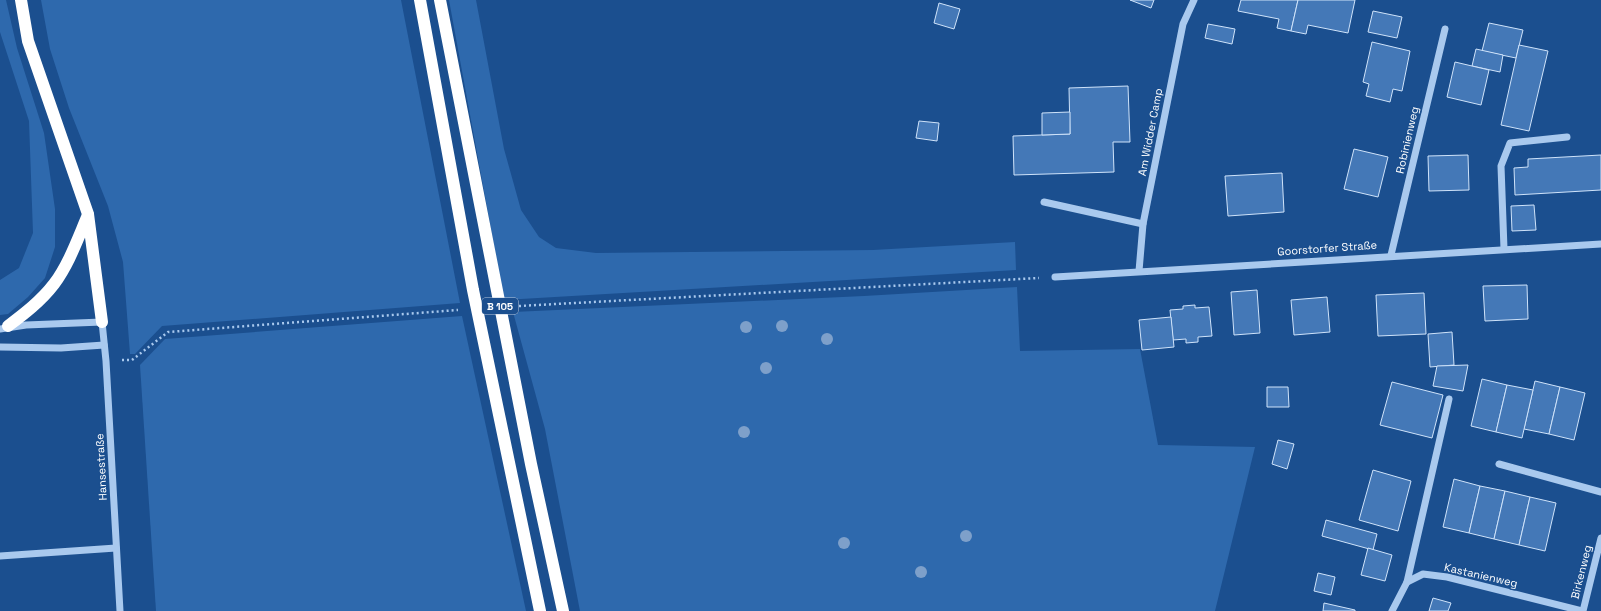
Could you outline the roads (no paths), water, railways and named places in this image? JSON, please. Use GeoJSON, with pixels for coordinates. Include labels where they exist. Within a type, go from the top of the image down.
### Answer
{"type":"FeatureCollection","features":[{"type":"Feature","properties":{"kind":"highway"},"geometry":{"type":"LineString","coordinates":[[21,0],[28,41],[88,214],[102,322]]}},
{"type":"Feature","properties":{"kind":"highway","name":"B 105"},"geometry":{"type":"LineString","coordinates":[[420,0],[473,290],[540,611]]}},
{"type":"Feature","properties":{"kind":"highway","name":"B 105"},"geometry":{"type":"LineString","coordinates":[[440,0],[529,456],[563,611]]}},
{"type":"Feature","properties":{"kind":"highway"},"geometry":{"type":"LineString","coordinates":[[4,327],[39,302],[54,284],[69,257],[88,214]]}},
{"type":"Feature","properties":{"kind":"street","name":"Am Widder Camp"},"geometry":{"type":"LineString","coordinates":[[1139,271],[1143,224],[1184,24],[1194,0]]}},
{"type":"Feature","properties":{"kind":"street","name":"Robinienweg"},"geometry":{"type":"LineString","coordinates":[[1391,256],[1445,29]]}},
{"type":"Feature","properties":{"kind":"street"},"geometry":{"type":"LineString","coordinates":[[1504,249],[1500,166],[1510,143],[1567,137]]}},
{"type":"Feature","properties":{"kind":"street"},"geometry":{"type":"LineString","coordinates":[[1044,202],[1143,224]]}},
{"type":"Feature","properties":{"kind":"street","name":"Goorstorfer Straße"},"geometry":{"type":"LineString","coordinates":[[1055,277],[1601,244]]}},
{"type":"Feature","properties":{"kind":"street"},"geometry":{"type":"LineString","coordinates":[[4,327],[102,322]]}},
{"type":"Feature","properties":{"kind":"street","name":"Hansestraße"},"geometry":{"type":"LineString","coordinates":[[102,322],[106,361],[120,611]]}},
{"type":"Feature","properties":{"kind":"street"},"geometry":{"type":"LineString","coordinates":[[0,347],[61,348],[104,345]]}},
{"type":"Feature","properties":{"kind":"street"},"geometry":{"type":"LineString","coordinates":[[1392,611],[1407,582],[1449,399]]}},
{"type":"Feature","properties":{"kind":"street"},"geometry":{"type":"LineString","coordinates":[[1499,464],[1601,492]]}},
{"type":"Feature","properties":{"kind":"street","name":"Birkenweg"},"geometry":{"type":"LineString","coordinates":[[1582,611],[1601,538]]}},
{"type":"Feature","properties":{"kind":"street"},"geometry":{"type":"LineString","coordinates":[[0,556],[116,548]]}},
{"type":"Feature","properties":{"kind":"street","name":"Kastanienweg"},"geometry":{"type":"LineString","coordinates":[[1407,582],[1423,574],[1447,576],[1582,611]]}},
{"type":"Feature","properties":{"kind":"street"},"geometry":{"type":"LineString","coordinates":[[113,611],[120,611]]}}]}
